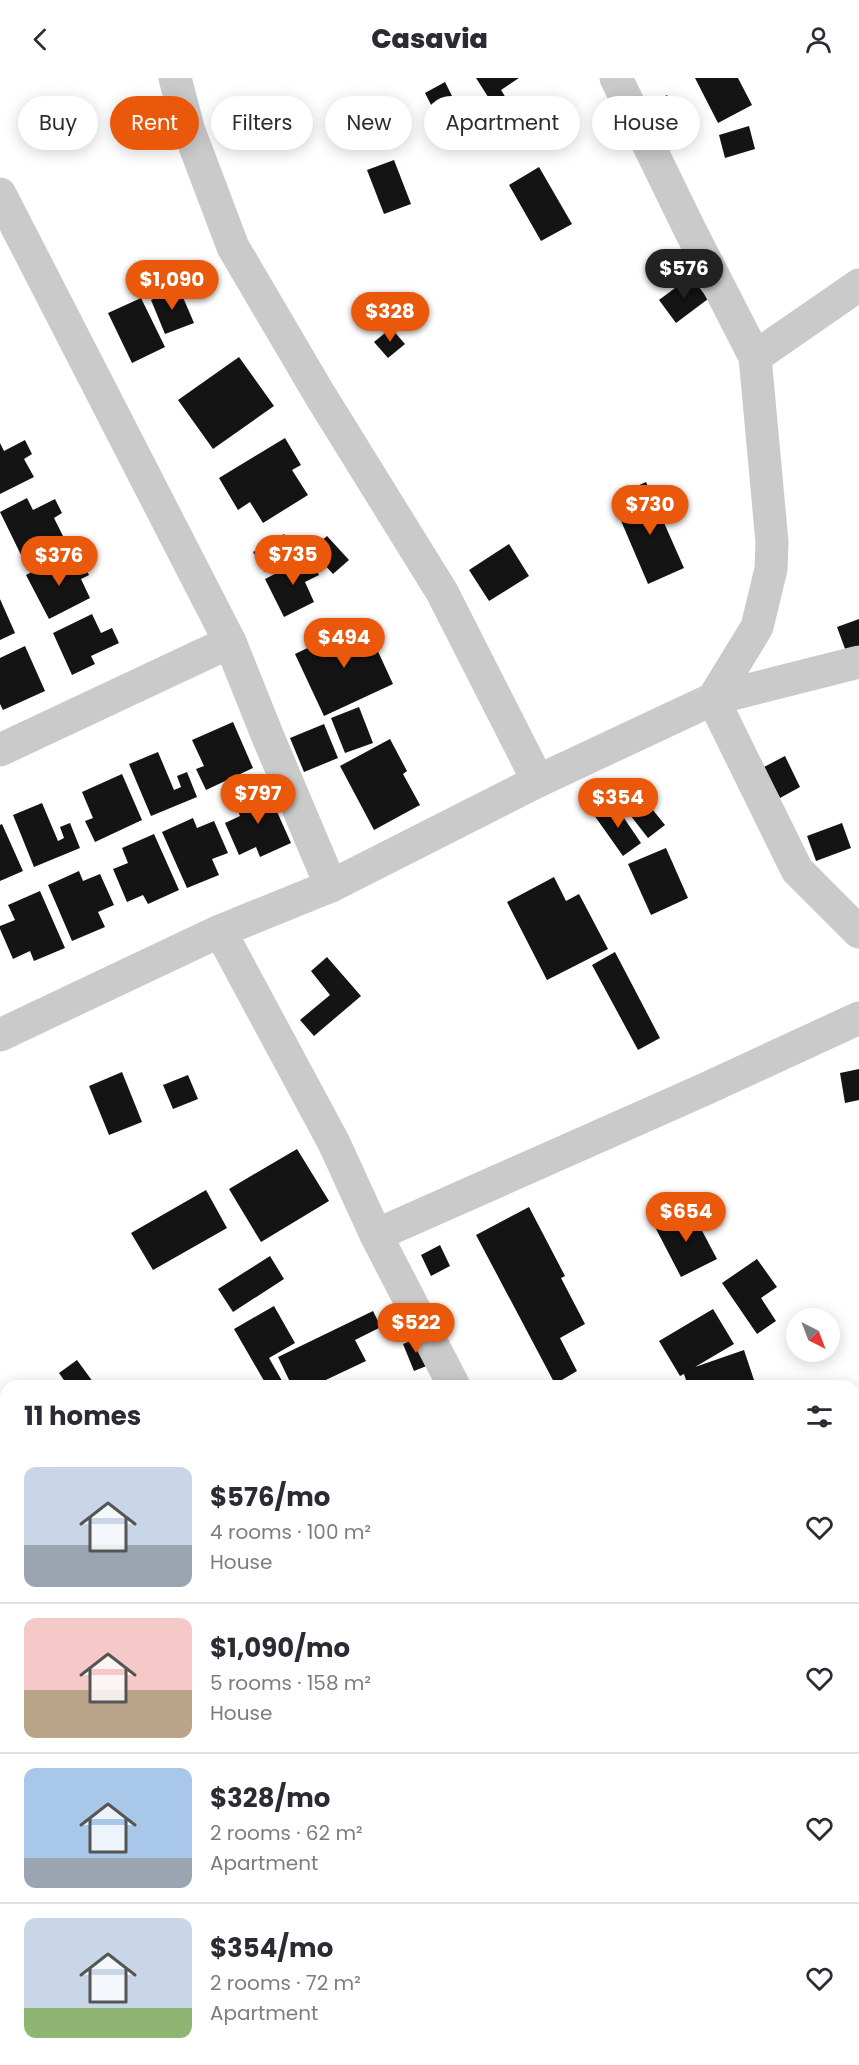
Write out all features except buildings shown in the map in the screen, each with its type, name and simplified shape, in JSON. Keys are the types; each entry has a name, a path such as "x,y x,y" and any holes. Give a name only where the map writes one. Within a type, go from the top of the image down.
{"street":[{"path":"175,78 188,128 233,247 320,395 442,592 538,781"},
{"path":"616,78 754,357 772,542 771,569 757,627 713,699"},
{"path":"0,194 230,642 331,886"},
{"path":"754,357 859,285"},
{"path":"0,750 230,642"},
{"path":"0,1035 220,931 331,886 538,781 713,699 859,662"},
{"path":"713,699 797,870 859,932"},
{"path":"220,931 334,1143 376,1235 451,1380"},
{"path":"376,1235 859,1018"}]}
